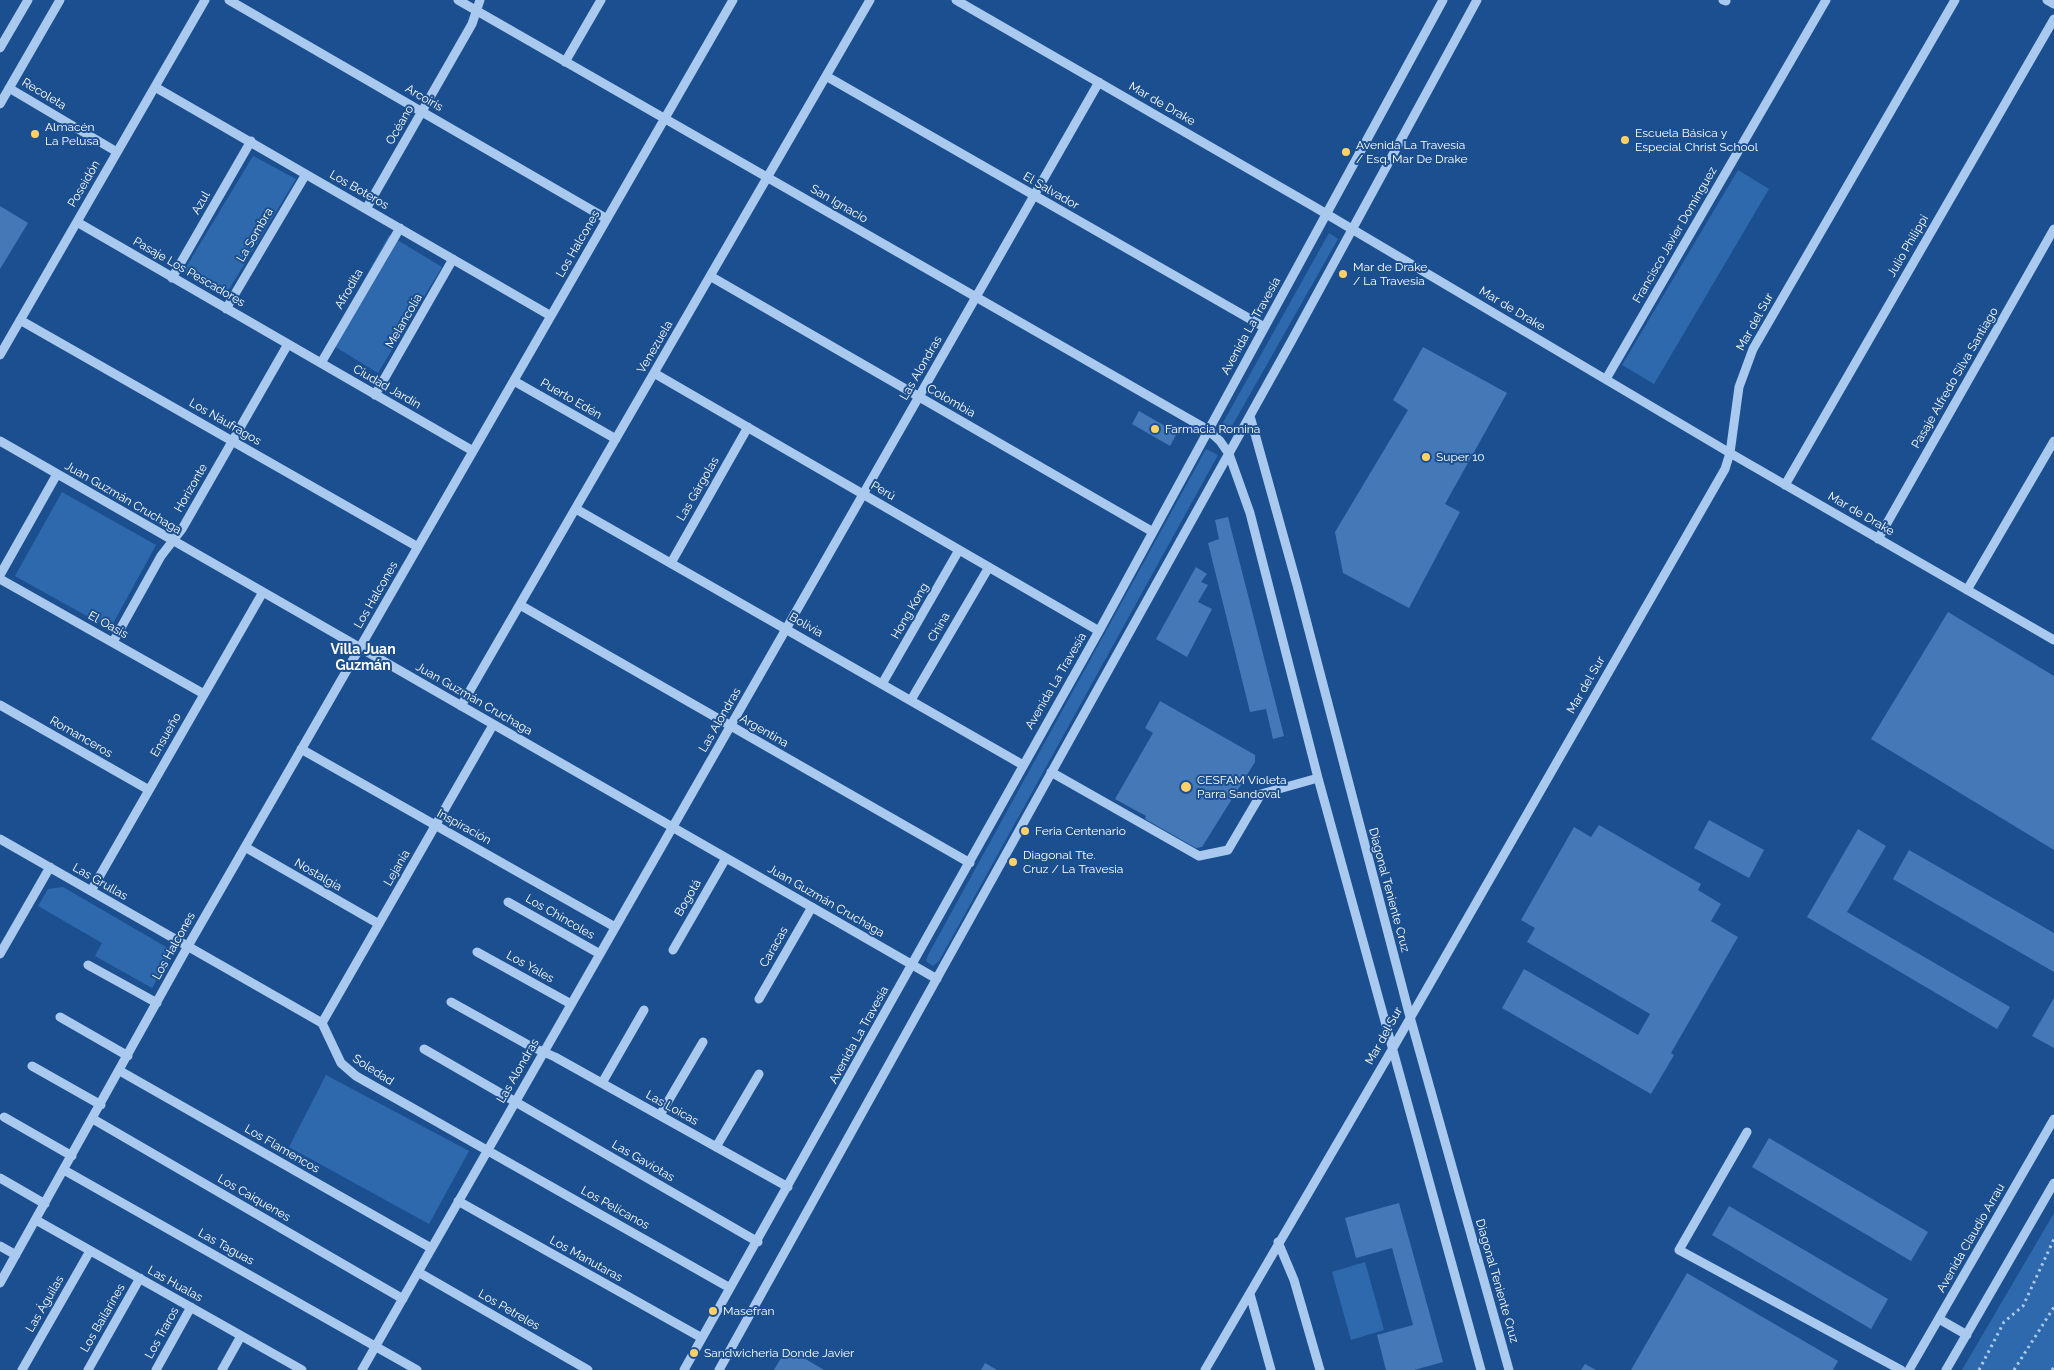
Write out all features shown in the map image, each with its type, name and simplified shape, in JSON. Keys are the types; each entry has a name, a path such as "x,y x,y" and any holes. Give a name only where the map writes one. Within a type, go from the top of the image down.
{"street":[{"path":"0,48 28,0"},
{"path":"0,104 60,0"},
{"name":"Poseidón","path":"0,355 205,0"},
{"name":"Arcoiris","path":"229,0 607,218"},
{"name":"San Ignacio","path":"458,0 1208,430"},
{"name":"Océano","path":"366,208 472,24 480,0"},
{"path":"565,62 601,0"},
{"name":"Los Halcones","path":"0,1283 93,1120 188,946 733,0"},
{"name":"Venezuela","path":"462,706 870,0"},
{"name":"Mar de Drake","path":"956,0 973,4 1099,82 1326,213 1730,453 2054,640"},
{"name":"Avenida La Travesía","path":"684,1370 758,1242 1099,631 1443,0"},
{"path":"719,1370 1250,416 1477,0"},
{"name":"Francisco Javier Domínguez","path":"1606,379 1826,0"},
{"name":"Mar del Sur","path":"1205,1370 1393,1048 1725,469 1730,453 1739,388 1753,350 1955,0"},
{"path":"2048,0 2054,4"},
{"name":"Julio Philippi","path":"1785,485 2054,19"},
{"name":"El Salvador","path":"826,76 1264,327"},
{"name":"Las Alondras","path":"362,1370 1099,82"},
{"name":"Los Boteros","path":"155,86 551,316"},
{"name":"Recoleta","path":"9,88 117,152"},
{"name":"Azul","path":"172,278 251,141"},
{"name":"La Sombra","path":"226,309 306,174"},
{"name":"Pasaje Los Pescadores","path":"76,222 288,344"},
{"name":"Afrodita","path":"321,363 400,228"},
{"name":"Pasaje Alfredo Silva Santiago","path":"1878,539 2054,229"},
{"name":"Melancolía","path":"375,395 453,259"},
{"name":"Colombia","path":"710,276 1153,532"},
{"name":"Los Náufragos","path":"20,320 418,547"},
{"name":"Ciudad Jardín","path":"288,344 473,451"},
{"name":"Horizonte","path":"112,642 161,556 173,541 288,344"},
{"name":"Perú","path":"654,373 1099,631"},
{"name":"Puerto Edén","path":"514,380 616,439"},
{"name":"Diagonal Teniente Cruz","path":"1250,416 1410,1017 1509,1370"},
{"name":"Las Gárgolas","path":"671,563 748,427"},
{"path":"1208,430 1220,441 1228,454 1250,513 1318,778 1393,1048 1478,1369"},
{"name":"Juan Guzmán Cruchaga","path":"0,441 936,979"},
{"path":"1968,590 2054,441"},
{"path":"0,574 57,474"},
{"name":"Bolivia","path":"576,509 1023,765"},
{"name":"Hong Kong","path":"882,684 960,550"},
{"name":"China","path":"911,700 989,567"},
{"name":"El Oasis","path":"0,579 204,694"},
{"name":"Ensueño","path":"91,891 263,592"},
{"name":"Argentina","path":"520,605 970,863"},
{"name":"Romanceros","path":"0,705 149,790"},
{"name":"Lejanía","path":"322,1023 494,725"},
{"name":"Inspiración","path":"301,749 615,927"},
{"path":"1051,772 1199,856 1228,850 1261,794 1318,778"},
{"name":"Las Grullas","path":"0,839 188,946"},
{"name":"Nostalgia","path":"245,847 379,924"},
{"name":"Bogotá","path":"673,950 726,858"},
{"path":"0,954 50,867"},
{"name":"Los Chincoles","path":"508,902 600,954"},
{"name":"Caracas","path":"759,999 812,907"},
{"path":"188,946 322,1023"},
{"name":"Los Yales","path":"477,952 571,1004"},
{"path":"88,965 157,1003"},
{"name":"Las Loicas","path":"451,1002 530,1046 544,1051 788,1187"},
{"path":"602,1083 644,1010"},
{"path":"60,1017 128,1056"},
{"name":"Soledad","path":"322,1023 341,1063 348,1070 488,1151"},
{"path":"660,1115 703,1042"},
{"name":"Las Gaviotas","path":"424,1050 516,1101 758,1242"},
{"path":"32,1066 101,1105"},
{"name":"Los Flamencos","path":"120,1070 431,1248"},
{"path":"716,1147 759,1074"},
{"path":"4,1117 72,1156"},
{"name":"Avenida Claudio Arrau","path":"1909,1370 2054,1119"},
{"name":"Los Caiquenes","path":"93,1120 403,1299"},
{"path":"1747,1132 1679,1250 1901,1370"},
{"name":"Los Pelícanos","path":"488,1151 730,1288"},
{"name":"Las Taguas","path":"64,1170 417,1370"},
{"path":"0,1178 45,1204"},
{"path":"1946,1370 2054,1183"},
{"name":"Los Manutaras","path":"458,1201 702,1338"},
{"name":"Las Hualas","path":"36,1220 241,1336 289,1367 302,1370"},
{"path":"1278,1242 1294,1280 1320,1370"},
{"path":"0,1246 16,1255"},
{"name":"Las Águilas","path":"22,1370 90,1251"},
{"name":"Los Petreles","path":"418,1272 588,1370"},
{"name":"Los Bailarines","path":"88,1370 140,1278"},
{"path":"1250,1294 1271,1370"},
{"name":"Los Traros","path":"156,1370 191,1307"},
{"path":"1939,1319 1967,1334"},
{"path":"222,1370 241,1336"}],"path":[{"path":"1979,1370 2004,1322 2023,1306 2054,1239"},
{"path":"2014,1370 2054,1307"}],"shaded area":[{"path":"253,156 296,179 225,296 183,272"},
{"path":"1738,170 1769,189 1654,384 1622,365"},
{"path":"1329,233 1338,239 1228,433 1220,428"},
{"path":"389,235 442,267 378,373 329,343"},
{"path":"1206,449 1218,455 939,961 933,966 926,961 928,955"},
{"path":"62,492 156,545 110,629 15,576"},
{"path":"63,887 173,951 152,988 95,956 102,943 38,906 48,889"},
{"path":"326,1075 469,1151 429,1224 289,1147"},
{"path":"2054,1213 2054,1370 1962,1370"},
{"path":"1365,1262 1384,1330 1351,1340 1332,1272"}],"building":[{"path":"0,206 28,223 0,269"},
{"name":"Super 10","path":"1423,347 1507,393 1445,504 1460,512 1409,608 1343,573 1335,532 1408,410 1393,400"},
{"name":"Farmacia Romina","path":"1139,411 1177,433 1170,446 1132,424"},
{"path":"1228,517 1284,736 1273,739 1266,709 1250,712 1208,543 1219,539 1215,520"},
{"path":"1196,567 1207,574 1201,582 1208,585 1198,602 1212,609 1187,657 1156,639"},
{"path":"1948,612 2054,676 2054,850 1871,739"},
{"path":"1160,701 1255,755 1255,762 1202,847 1196,848 1145,819 1146,816 1115,799 1153,733 1145,728"},
{"path":"1709,820 1764,850 1749,878 1694,848"},
{"path":"1599,825 1701,884 1698,890 1721,904 1711,921 1738,937 1671,1053 1674,1055 1651,1094 1502,1008 1524,969 1638,1035 1650,1014 1527,942 1535,928 1521,920 1574,827 1591,837"},
{"path":"1858,829 1886,846 1847,912 2010,1007 1997,1029 1807,917"},
{"path":"1909,850 2054,933 2054,972 1893,879"},
{"path":"2054,998 2054,1048 2032,1036"},
{"path":"1769,1138 1928,1232 1911,1261 1752,1167"},
{"path":"1399,1203 1443,1362 1414,1370 1386,1370 1377,1335 1413,1325 1392,1248 1356,1258 1345,1218"},
{"path":"1729,1206 1888,1299 1871,1329 1712,1235"},
{"path":"1687,1273 1838,1361 1833,1370 1631,1370"},
{"path":"787,1348 824,1370 774,1370"},
{"path":"985,1363 997,1370 981,1370"},
{"path":"1585,1364 1596,1370 1581,1370"}],"place":[{"name":"Almacén La Pelusa","path":"35,134"},
{"name":"Escuela Básica y Especial Christ School","path":"1625,140"},
{"name":"Avenida La Travesía / Esq. Mar De Drake","path":"1346,152"},
{"name":"Mar de Drake / La Travesia","path":"1343,274"},
{"name":"Farmacia Romina","path":"1155,429"},
{"name":"Super 10","path":"1426,457"},
{"name":"CESFAM Violeta Parra Sandoval","path":"1186,787"},
{"name":"Feria Centenario","path":"1025,831"},
{"name":"Diagonal Tte. Cruz / La Travesia","path":"1013,862"},
{"name":"Masefran","path":"713,1311"},
{"name":"Sandwicheria Donde Javier","path":"694,1353"}],"district":[{"name":"Villa Juan Guzmán","path":"363,658"}]}
